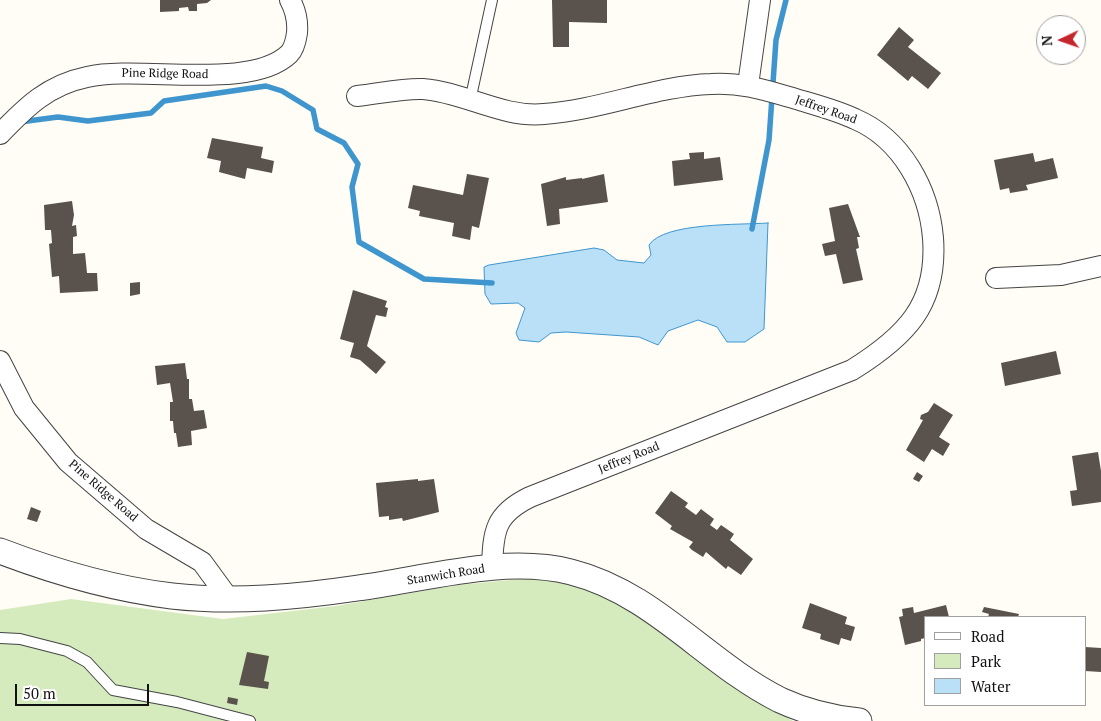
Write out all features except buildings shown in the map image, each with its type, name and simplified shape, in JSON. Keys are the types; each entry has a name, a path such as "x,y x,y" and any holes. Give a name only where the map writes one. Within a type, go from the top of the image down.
{"street":[{"name":"Pine Ridge Road","path":"0,134 40,95 85,77 125,72 228,75 259,68 279,60 290,53 296,41 298,25 295,9 290,0"},
{"path":"748,85 760,0"},
{"name":"Jeffrey Road","path":"357,96 423,89 521,115 544,114 680,86 712,84 748,85 858,120 880,135 894,149 912,170 921,187 931,223 933,272 927,296 902,333 882,352 852,370 530,497 510,507 493,536 492,568"},
{"path":"996,278 1061,275 1101,266"},
{"name":"Pine Ridge Road","path":"0,361 24,408 68,462 146,529 202,562 229,599"},
{"name":"Stanwich Road","path":"0,551 71,574 141,591 174,596 229,599 305,595 492,568 532,566 553,569 599,581 653,610 771,695 816,714 859,721"}],"lane":[{"path":"470,101 492,0"},
{"path":"0,638 20,639 67,651 87,662 103,682 113,690 177,702 250,721"}],"green space":[{"path":"542,577 595,588 642,615 728,679 793,721 0,721 0,610 71,599 223,619 336,606 458,585"}],"water":[{"path":"768,223 764,329 745,342 727,342 717,327 698,320 668,331 658,345 639,337 566,332 551,333 539,342 519,340 516,333 525,308 518,303 491,304 485,294 484,267 489,265 594,248 604,250 617,260 644,263 651,255 649,245 657,238 670,232 704,226"}],"waterway":[{"path":"752,229 769,140 776,40 786,0"},
{"path":"20,122 58,117 88,121 151,113 164,101 266,86 282,91 313,110 317,129 344,143 358,164 352,187 359,242 424,279 492,283"}]}
